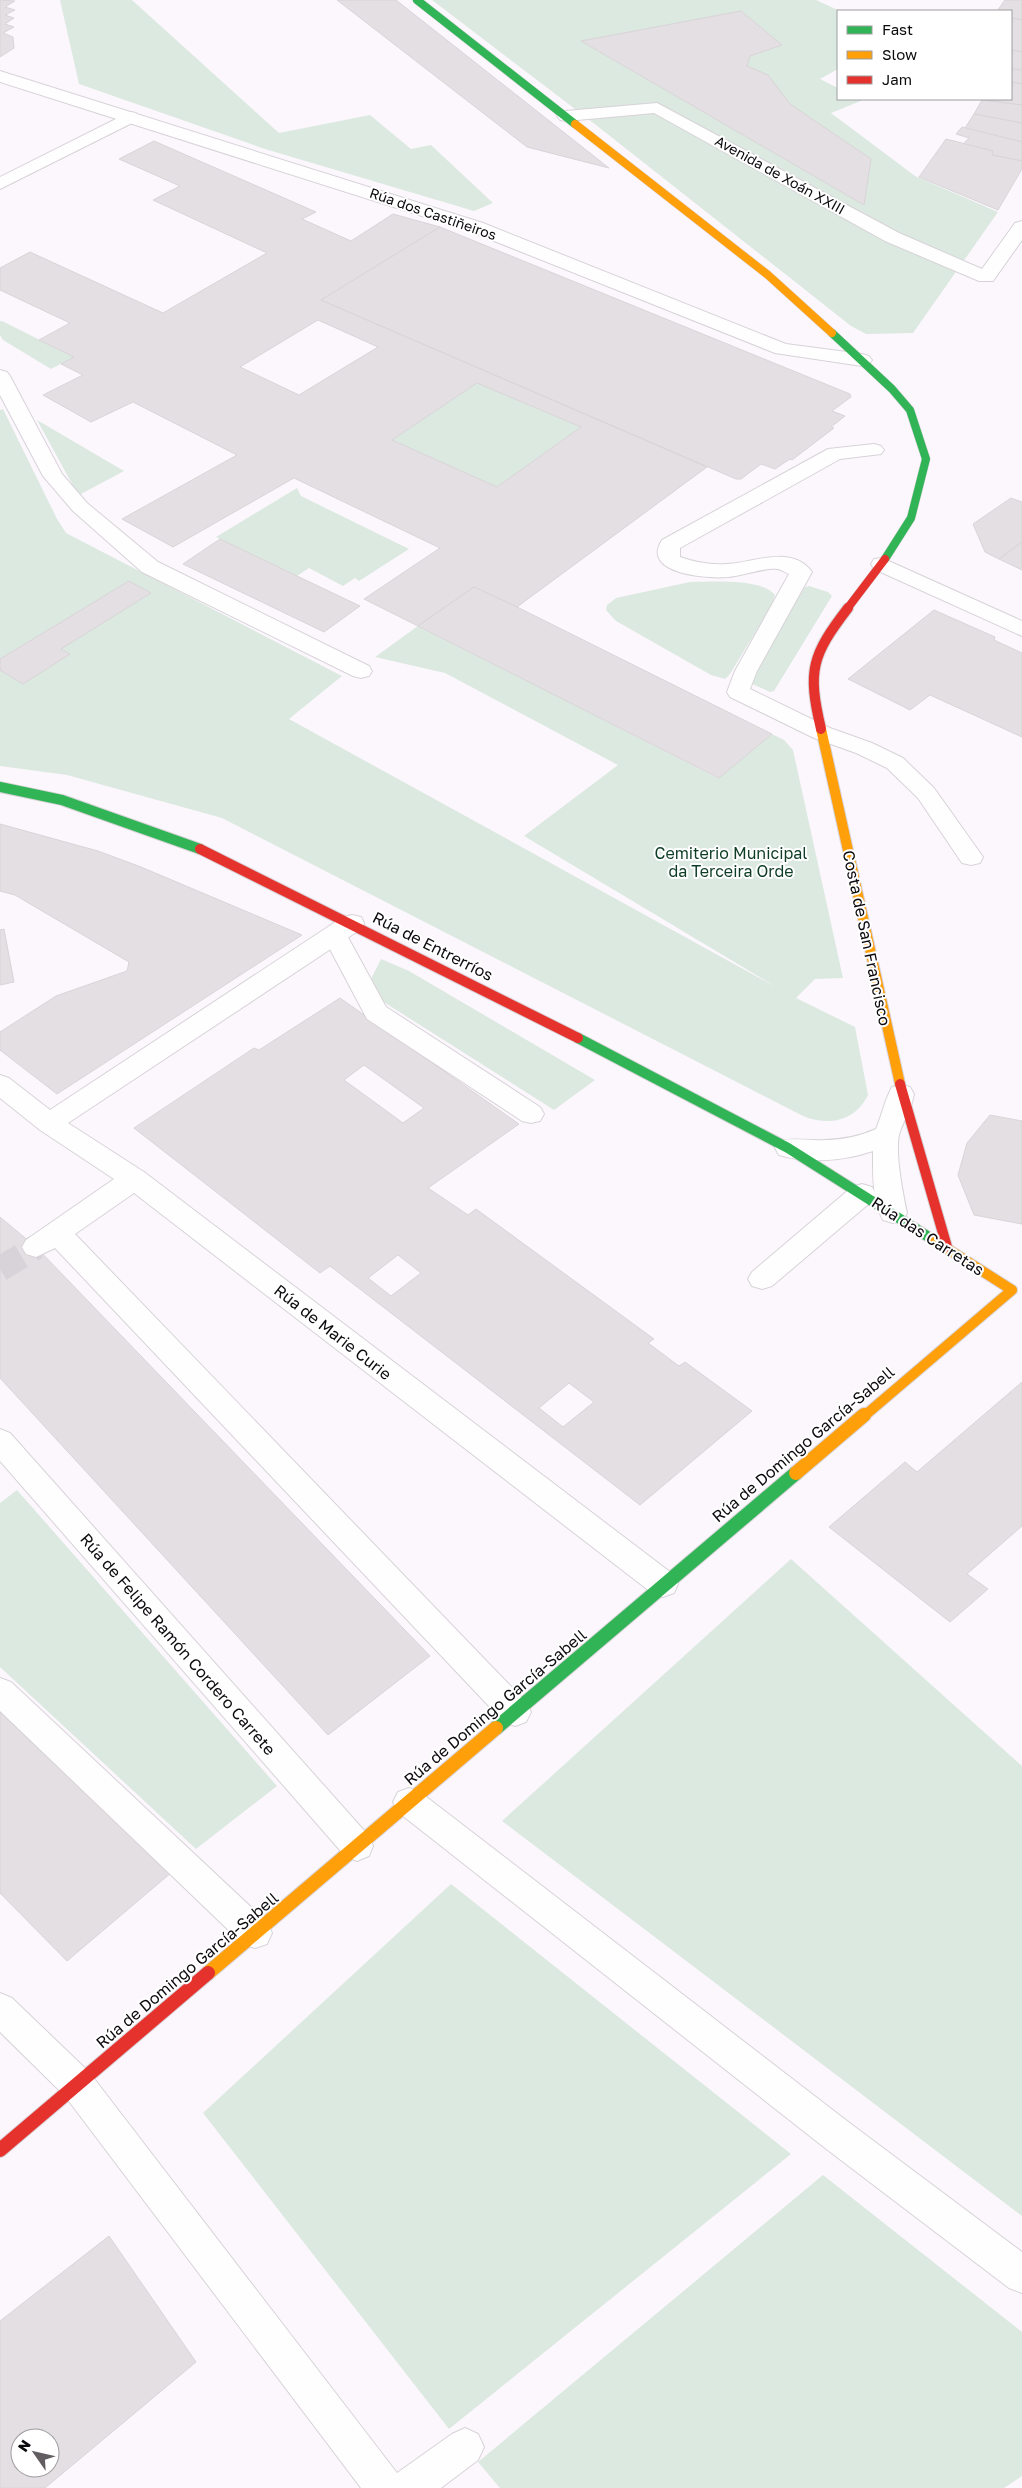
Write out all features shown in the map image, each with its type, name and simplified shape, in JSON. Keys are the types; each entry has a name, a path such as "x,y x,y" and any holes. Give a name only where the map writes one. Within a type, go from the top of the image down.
{"street":[{"path":"418,0 768,275 862,360"},
{"name":"Rúa dos Castiñeiros","path":"0,76 476,227 782,348 862,360"},
{"name":"Avenida de Xoán XXIII","path":"566,116 657,108 892,236 986,277 1022,227"},
{"path":"0,184 130,117"},
{"name":"Costa de San Francisco","path":"862,360 892,389 910,410 926,459 911,518 882,564 830,634 814,662 812,689 902,1094 947,1247"},
{"path":"0,376 53,476 80,507 150,567 360,671"},
{"path":"874,450 836,454 670,545 669,560 689,568 726,571 781,562 801,572 746,671 738,692 822,733 864,748 895,763 926,794 972,857"},
{"path":"882,564 1022,629"},
{"name":"Rúa de Entrerríos","path":"0,787 62,800 212,852 343,929 638,1069 788,1148 834,1176"},
{"path":"49,1123 343,929 376,1013 531,1114"},
{"name":"Rúa de Marie Curie","path":"0,1084 49,1123 134,1179 663,1584"},
{"path":"893,1213 887,1182 886,1135 898,1110 902,1094"},
{"path":"788,1148 817,1151 850,1149 866,1145 886,1135"},
{"name":"Rúa das Carretas","path":"834,1176 947,1247 1017,1294"},
{"path":"134,1179 46,1240 515,1712"},
{"path":"762,1279 862,1194"},
{"name":"Rúa de Domingo García-Sabell","path":"0,2150 663,1584 1017,1294"},
{"name":"Rúa de Felipe Ramón Cordero Carrete","path":"0,1441 357,1846"},
{"path":"0,1691 255,1933"},
{"path":"409,1802 838,2136 1022,2275"},
{"path":"0,2009 77,2084 385,2488"},
{"path":"409,2488 465,2447"}],"green space":[{"path":"60,0 132,0 279,133 370,115 411,149 431,145 493,203 474,211 265,149 79,84"},
{"path":"432,0 816,0 838,10 837,70 820,79 837,88 837,100 863,100 831,113 915,176 998,212 913,333 866,334 851,326 596,125"},
{"path":"0,321 74,357 51,369 3,340 0,335"},
{"path":"477,383 581,427 497,487 392,440"},
{"name":"Cemiterio Municipal da Terceira Orde","path":"3,409 57,519 66,533 342,676 289,719 776,987 524,836 618,765 445,673 375,657 418,626 718,778 772,734 784,740 793,750 843,978 815,979 796,998 855,1027 868,1095 862,1104 848,1116 831,1121 822,1121 803,1116 222,818 67,775 0,766 0,410"},
{"path":"37,420 124,471 81,494 77,493"},
{"path":"297,488 301,496 409,549 359,581 355,578 343,586 309,568 297,576 216,537"},
{"path":"690,582 748,583 768,590 775,595 773,603 730,674 725,679 711,675 616,621 606,610 607,605 616,598"},
{"path":"809,586 828,592 832,596 774,691 770,692 748,682 747,679 805,587"},
{"path":"381,959 409,971 595,1080 554,1110 379,999 370,981"},
{"path":"17,1490 277,1786 196,1849 0,1667 0,1503"},
{"path":"791,1559 1022,1766 1022,2216 502,1821"},
{"path":"451,1884 791,2154 449,2429 203,2113"},
{"path":"823,2175 1022,2332 1022,2476 1004,2488 500,2488 478,2462"}],"building":[{"path":"0,0 15,1 5,7 15,10 5,15 14,18 5,24 14,27 3,33 13,37 14,48 0,57"},
{"path":"337,0 396,0 609,168 527,147"},
{"path":"1005,0 1022,0 1022,20 1012,18 1012,10 998,10"},
{"path":"741,11 782,45 750,56 747,66 768,75 790,104 871,159 864,205 581,41"},
{"path":"1012,18 1022,20 1022,52 1012,50"},
{"path":"1012,50 1022,52 1022,70 1012,69"},
{"path":"1012,69 1022,70 1022,84 1012,82"},
{"path":"1012,82 1022,84 1022,105 982,100 1012,100"},
{"path":"982,100 1022,105 1022,123 974,114"},
{"path":"974,114 1022,123 1022,142 965,128"},
{"path":"962,127 1022,142 1022,161 992,155 993,151 963,144 969,138 956,134"},
{"path":"946,139 993,151 992,155 1022,161 1022,169 998,210 919,177"},
{"path":"154,141 316,212 302,219 351,241 393,214 440,227 321,300 707,467 517,607 474,587 418,626 364,599 440,548 294,478 173,547 122,519 237,455 133,402 91,422 43,395 83,375 61,364 74,357 39,340 70,323 0,290 0,268 30,252 163,313 267,253 153,200 180,186 119,159","holes":["318,320 378,347 299,395 240,367","477,383 581,427 497,487 392,440"]},
{"path":"440,227 850,394 851,397 832,411 845,416 831,427 834,428 792,460 790,459 775,469 761,464 741,479 736,479 321,300"},
{"path":"1011,498 1022,502 1022,542 999,559 985,552 973,524"},
{"path":"220,539 360,606 324,632 183,564"},
{"path":"1022,542 1022,570 999,559 1006,554"},
{"path":"129,581 151,593 61,649 70,654 23,684 0,670 0,659"},
{"path":"474,587 772,734 719,778 418,626"},
{"path":"934,610 995,637 994,640 1022,653 1022,737 930,695 910,710 848,679"},
{"path":"0,824 98,851 141,867 302,935 57,1094 0,1050 0,1032 56,996 127,971 129,962 15,895 0,891"},
{"path":"4,929 14,982 0,985 0,930"},
{"path":"340,998 519,1124 428,1188 468,1215 476,1209 654,1339 648,1343 679,1366 685,1362 752,1411 640,1505 330,1266 320,1273 134,1128 254,1048 259,1050","holes":["364,1065 424,1108 403,1123 344,1080","398,1255 421,1273 391,1296 368,1278","569,1383 594,1402 563,1427 539,1408"]},
{"path":"990,1115 1022,1121 1022,1224 974,1215 958,1175 967,1143"},
{"path":"0,1217 36,1247 430,1656 328,1735 0,1378"},
{"path":"1022,1382 1022,1526 967,1574 988,1589 950,1622 829,1527 905,1462 917,1472"},
{"path":"0,1709 172,1872 67,1961 0,1893"},
{"path":"109,2236 196,2362 60,2475 60,2428 10,2428 10,2478 57,2478 45,2488 0,2488 0,2321"}],"tunnel":[{"path":"0,1269 36,1247"}],"traffic: fast":[{"path":"417,0 575,124"},
{"path":"832,333 892,389 910,410 926,459 911,518 885,559"},
{"path":"0,787 62,800 200,849"},
{"path":"578,1038 788,1148 935,1241"},
{"path":"496,1728 796,1473"}],"traffic: slow":[{"path":"575,124 768,275 832,333"},
{"path":"821,729 900,1084"},
{"path":"796,1473 1012,1290 935,1241"},
{"path":"208,1973 496,1728"}],"traffic: jam":[{"path":"821,729 814,697 813,681 817,655 834,627 885,559"},
{"path":"200,849 578,1038"},
{"path":"900,1084 947,1247"},
{"path":"0,2150 208,1973"}]}
